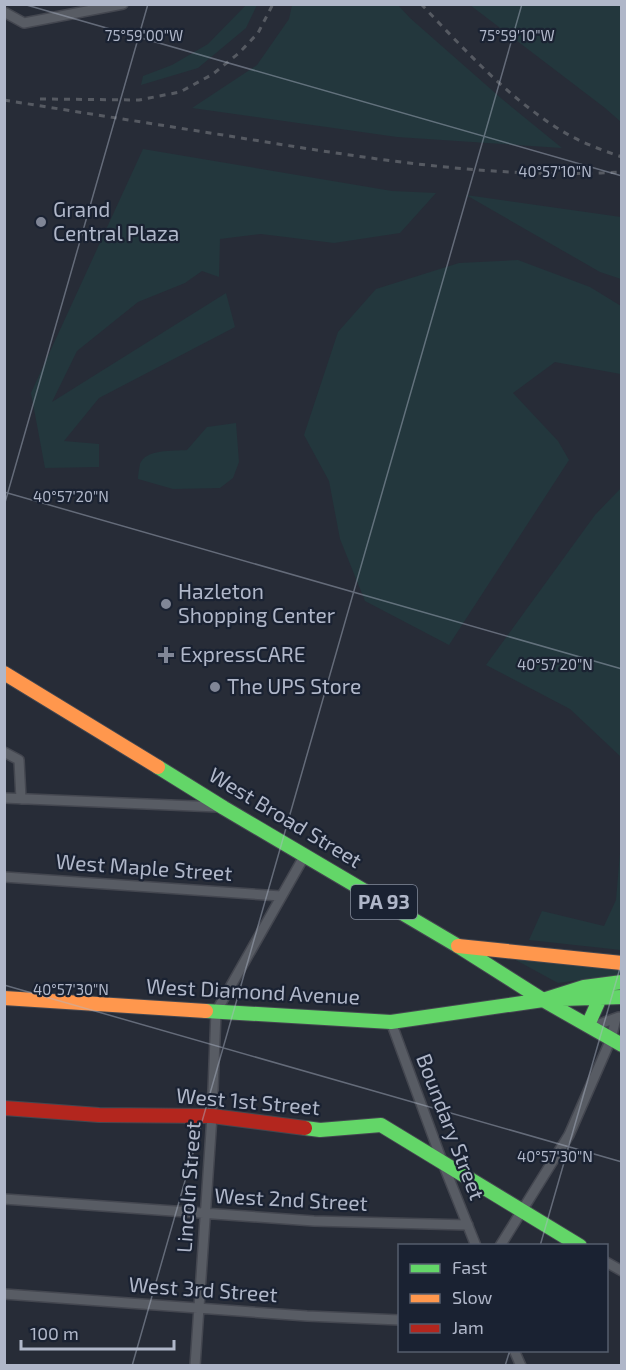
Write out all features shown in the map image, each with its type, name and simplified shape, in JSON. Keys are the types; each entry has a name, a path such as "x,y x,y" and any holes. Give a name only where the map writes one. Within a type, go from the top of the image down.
{"main road":[{"name":"West Broad Street","path":"4,673 225,808 458,946 543,1000"},
{"path":"458,946 621,963"},
{"path":"543,1000 584,987 621,982"},
{"path":"543,1000 621,997"},
{"name":"West Diamond Avenue","path":"4,998 391,1022 543,1000"},
{"path":"589,1026 600,998"},
{"name":"PA 93","path":"543,1000 616,1042"},
{"name":"West 1st Street","path":"4,1108 99,1115 212,1116 320,1130 381,1125 578,1244"}],"street":[{"path":"4,12 24,24 123,4"},
{"path":"4,752 19,760 21,799"},
{"path":"4,798 225,808"},
{"name":"Lincoln Street","path":"195,1365 212,1116 216,1012 305,855"},
{"name":"West Maple Street","path":"4,877 281,896"},
{"path":"501,1244 569,1135 616,1042 619,1018 589,1026"},
{"name":"Boundary Street","path":"391,1022 442,1161 476,1244"},
{"name":"West 2nd Street","path":"4,1199 314,1221 468,1225"},
{"path":"608,1263 621,1271"},
{"name":"West 3rd Street","path":"4,1294 307,1316 398,1320"}],"shaded area":[{"path":"246,5 257,5 246,28 198,68 141,85 143,76 172,65 208,44"},
{"path":"292,5 398,5 502,99 562,148 397,137 192,108 257,65 289,19"},
{"path":"470,5 621,5 621,122 605,108"},
{"path":"143,149 392,191 436,193 400,233 334,243 261,234 220,239 219,277 202,271 185,283 138,302 77,351 52,402 226,293 235,327 99,398 64,441 99,444 99,467 45,468 31,393"},
{"path":"466,195 621,217 621,279 600,272"},
{"path":"518,260 590,287 621,306 621,374 555,362 513,393 558,441 569,460 449,645 365,601 340,539 329,481 304,435 338,332 376,289 459,263"},
{"path":"236,423 239,462 233,478 220,488 173,489 138,479 140,464 147,456 153,453 187,450 207,427"},
{"path":"621,488 621,757 570,709 486,665 595,515"},
{"path":"621,841 621,950 529,940 542,911 604,926 616,900"},
{"path":"514,959 621,967 621,974 558,983"}],"railway":[{"path":"40,99 139,100 180,92 213,74 239,53 258,33 273,4"},
{"path":"421,4 454,39 523,104 569,135 622,157"},
{"path":"4,100 406,163 536,173 622,172"}],"traffic: fast":[{"path":"158,767 458,946 543,1000 622,1045"},
{"path":"543,1000 584,987 622,982"},
{"path":"562,999 622,997"},
{"path":"588,1025 600,998"},
{"path":"206,1011 391,1022 543,1000"},
{"path":"305,1128 320,1130 381,1125 577,1244"}],"traffic: slow":[{"path":"4,673 158,767"},
{"path":"458,946 622,963"},
{"path":"4,998 206,1011"}],"traffic: jam":[{"path":"4,1108 99,1115 212,1116 305,1128"}],"place":[{"name":"Grand Central Plaza","path":"41,222"},
{"name":"Hazleton Shopping Center","path":"166,604"},
{"name":"ExpressCARE","path":"166,655"},
{"name":"The UPS Store","path":"215,687"}]}
